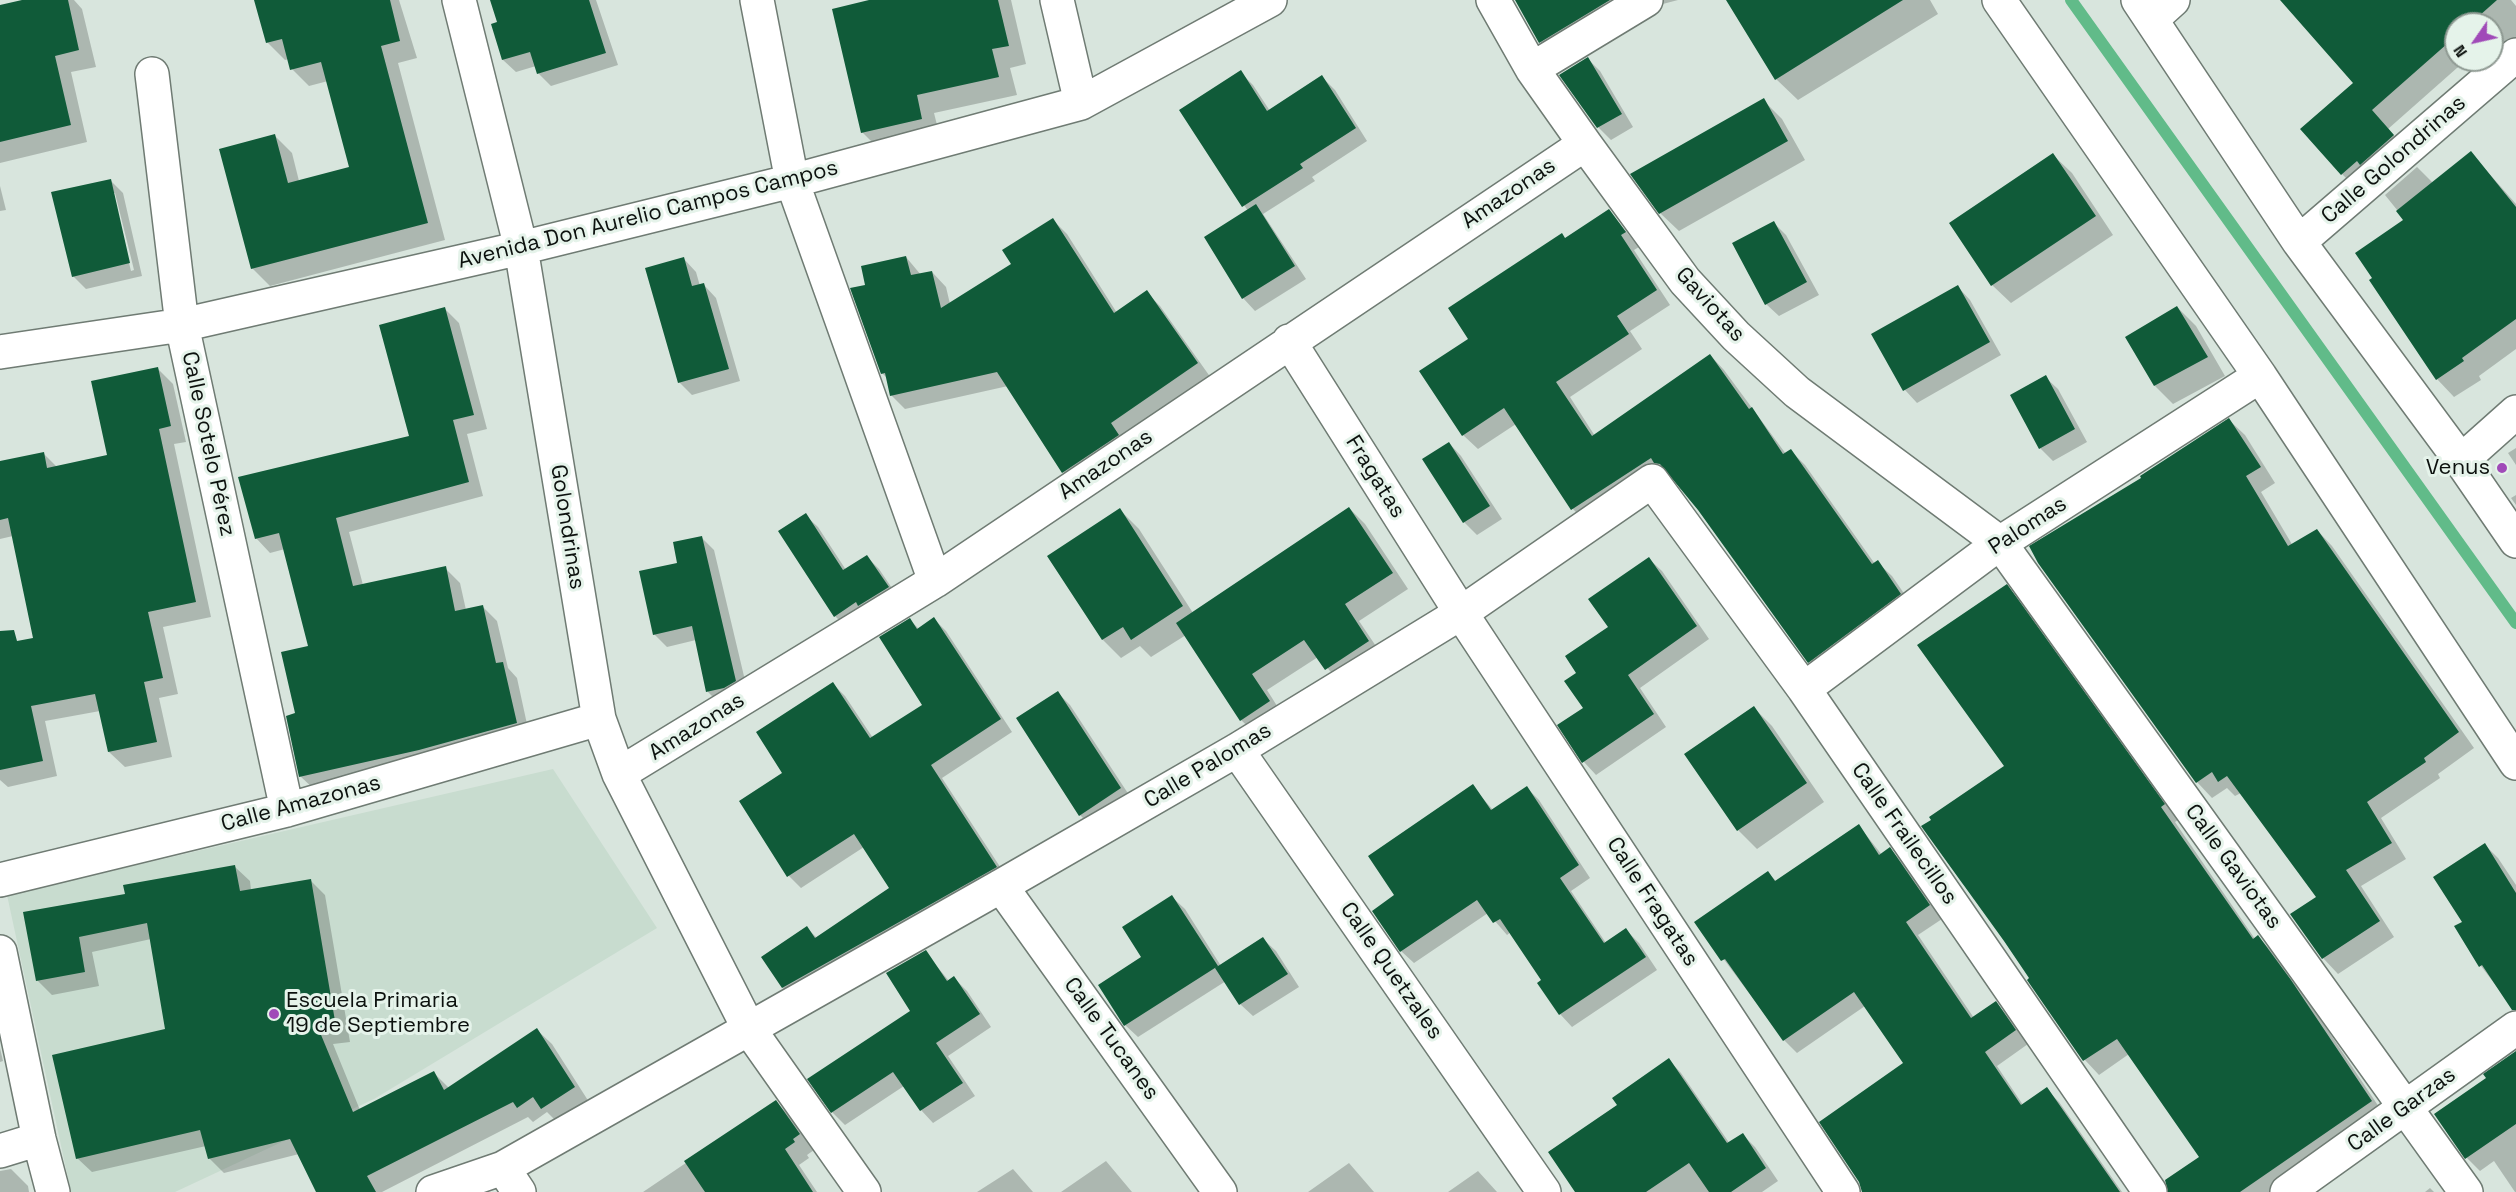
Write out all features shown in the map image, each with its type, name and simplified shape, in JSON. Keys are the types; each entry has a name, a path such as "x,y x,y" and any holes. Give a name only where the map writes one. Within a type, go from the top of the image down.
{"street":[{"name":"Golondrinas","path":"459,0 521,249 599,719 619,774 749,1029"},
{"path":"757,0 792,181 935,581"},
{"path":"1057,0 1081,103"},
{"name":"Avenida Don Aurelio Campos Campos","path":"0,352 182,325 521,249 792,181 1081,103 1270,0"},
{"name":"Gaviotas","path":"1493,0 1533,69 1585,144 1685,281 1736,336 1797,392 2000,543"},
{"path":"1533,69 1646,0"},
{"path":"1999,0 2260,376 2516,763"},
{"path":"2155,6 2300,242 2461,461 2516,541"},
{"name":"Calle Golondrinas","path":"2300,242 2516,55"},
{"name":"Calle Sotelo Pérez","path":"152,74 182,325 286,810"},
{"name":"Amazonas","path":"619,774 935,581 1585,144"},
{"name":"Fragatas","path":"1289,341 1461,613"},
{"name":"Palomas","path":"1804,689 2000,543 2260,376"},
{"path":"2461,461 2516,412"},
{"name":"Calle Palomas","path":"433,1192 511,1180 749,1029 1237,750 1461,613 1652,481"},
{"name":"Calle Frailecillos","path":"1652,481 1804,689 2150,1192"},
{"name":"Calle Gaviotas","path":"2000,543 2466,1192"},
{"name":"Calle Fragatas","path":"1461,613 1843,1192"},
{"name":"Calle Amazonas","path":"0,880 286,810 599,719"},
{"name":"Calle Quetzales","path":"1237,750 1544,1192"},
{"name":"Calle Tucanes","path":"1001,886 1220,1192"},
{"path":"0,952 39,1139 53,1192"},
{"name":"Calle Garzas","path":"2287,1192 2516,1028"},
{"path":"749,1029 864,1192"},
{"path":"0,1151 39,1139"}],"shaded area":[{"name":"Escuela Primaria 19 de Septiembre","path":"553,769 657,928 374,1099 175,1192 71,1192 7,895"}],"building":[{"path":"22,0 68,0 79,50 55,56 71,125 0,142 0,5"},
{"path":"254,0 390,0 400,41 381,46 428,223 251,269 219,149 275,134 288,183 349,167 321,62 290,70 282,39 266,43"},
{"path":"490,0 589,0 606,53 537,74 530,52 502,60 491,24 497,22"},
{"path":"869,0 998,0 1009,46 992,49 999,77 917,95 922,119 861,133 832,9"},
{"path":"1515,0 1610,0 1539,43"},
{"path":"1726,0 1903,0 1775,80"},
{"path":"2280,0 2497,0 2484,12 2444,12 2444,47 2372,110 2394,135 2360,165 2357,161 2341,175 2300,129 2353,83"},
{"path":"1588,57 1622,114 1597,128 1559,75"},
{"path":"1241,70 1267,111 1322,75 1356,128 1300,164 1303,168 1242,207 1179,110"},
{"path":"1764,98 1788,141 1659,214 1630,174"},
{"path":"2471,151 2516,207 2516,319 2462,358 2464,361 2436,380 2369,280 2372,278 2355,253 2403,220 2396,211"},
{"path":"2053,153 2096,216 1991,286 1949,223"},
{"path":"111,179 130,263 72,277 51,192"},
{"path":"1256,204 1295,266 1242,299 1204,237"},
{"path":"1609,209 1626,232 1621,235 1657,290 1617,316 1629,334 1556,382 1592,436 1710,354 1749,409 1752,407 1783,454 1791,449 1872,564 1878,560 1901,594 1808,663 1698,510 1660,464 1654,463 1651,458 1571,510 1504,408 1462,436 1419,371 1468,339 1448,308 1562,233 1565,238"},
{"path":"1053,218 1114,313 1147,290 1198,363 1111,423 1119,435 1062,473 997,372 890,396 885,373 881,374 850,288 865,285 861,266 906,256 911,275 932,271 941,308 1011,264 1002,250"},
{"path":"1774,221 1807,282 1765,305 1732,243"},
{"path":"684,257 692,286 704,283 729,369 678,383 645,268"},
{"path":"1958,285 1990,342 1903,391 1871,334"},
{"path":"2177,306 2208,357 2154,386 2125,337"},
{"path":"445,307 474,415 453,420 469,482 336,518 353,586 446,566 455,611 483,605 496,663 503,662 517,723 419,750 299,777 286,716 295,713 281,652 308,646 279,533 255,539 238,477 409,436 379,325"},
{"path":"158,367 171,426 159,429 196,602 148,612 163,678 144,682 157,742 108,752 95,694 31,706 43,761 0,770 0,631 14,630 17,641 33,638 8,518 0,520 0,461 44,452 47,468 107,455 91,381"},
{"path":"2046,375 2075,429 2039,449 2010,395"},
{"path":"2229,418 2261,467 2246,476 2288,546 2317,529 2459,732 2424,758 2426,762 2367,802 2392,843 2346,870 2380,921 2322,959 2290,914 2316,897 2227,776 2218,782 2212,772 2196,783 2038,563 2029,546 2141,478 2140,476"},
{"path":"1449,442 1490,506 1463,523 1422,459"},
{"path":"1349,507 1393,573 1345,604 1369,641 1325,670 1304,640 1252,674 1270,701 1240,721 1176,623"},
{"path":"1120,508 1183,606 1131,640 1123,627 1102,640 1047,556"},
{"path":"806,513 843,570 867,555 889,587 858,606 856,602 834,617 778,531"},
{"path":"702,536 736,681 724,688 706,692 692,626 653,635 639,571 677,563 673,542"},
{"path":"1649,557 1697,626 1628,675 1654,714 1582,763 1557,725 1583,708 1564,681 1576,673 1565,656 1608,627 1588,599"},
{"path":"2007,584 2165,804 2161,807 2253,939 2258,935 2372,1101 2240,1192 2168,1192 2165,1180 2199,1157 2117,1039 2083,1061 2027,980 2029,978 2004,941 1921,826 1931,820 1929,817 2004,766 1917,645"},
{"path":"934,617 1001,719 931,765 997,867 782,988 761,957 807,926 815,938 889,888 854,834 787,877 739,801 782,773 756,732 833,682 870,738 922,705 879,637 910,618 917,629"},
{"path":"1058,691 1121,788 1079,816 1016,718"},
{"path":"1754,706 1807,783 1737,831 1684,754"},
{"path":"1473,784 1491,810 1527,786 1579,865 1560,878 1604,943 1626,928 1646,957 1559,1015 1537,983 1541,980 1500,919 1493,923 1477,900 1400,952 1372,911 1394,895 1368,856"},
{"path":"1859,824 1879,855 1890,847 1930,905 1906,922 1971,1018 1996,1001 2016,1030 1985,1052 2021,1105 2047,1087 2120,1192 1862,1192 1859,1182 1819,1122 1903,1063 1854,992 1783,1041 1725,959 1721,961 1694,922 1768,871 1775,881"},
{"path":"2485,843 2516,893 2516,1010 2512,1010 2482,965 2479,967 2454,926 2462,922 2433,877"},
{"path":"235,865 240,891 311,879 336,1027 319,1030 353,1112 434,1071 444,1090 537,1028 575,1087 541,1109 533,1097 517,1108 513,1102 367,1176 376,1192 316,1192 290,1139 208,1159 200,1130 76,1159 52,1055 165,1029 147,923 79,937 85,972 36,981 23,912 125,894 123,885"},
{"path":"1172,895 1218,966 1124,1026 1098,985 1141,957 1122,927"},
{"path":"1263,937 1288,974 1239,1005 1215,968"},
{"path":"926,950 947,981 954,976 980,1014 936,1043 963,1083 920,1111 893,1072 831,1113 807,1079 910,1011 886,973"},
{"path":"2516,1051 2516,1124 2465,1159 2434,1114 2486,1078 2483,1074"},
{"path":"1669,1058 1727,1143 1743,1133 1766,1168 1731,1192 1709,1192 1689,1163 1646,1192 1575,1192 1548,1152 1617,1105 1612,1098"},
{"path":"776,1100 800,1134 793,1139 795,1142 785,1149 813,1192 705,1192 684,1161"}],"waterway":[{"path":"2071,0 2516,623"}],"place":[{"name":"Venus","path":"2502,468"},
{"name":"Escuela Primaria 19 de Septiembre","path":"274,1014"}]}
